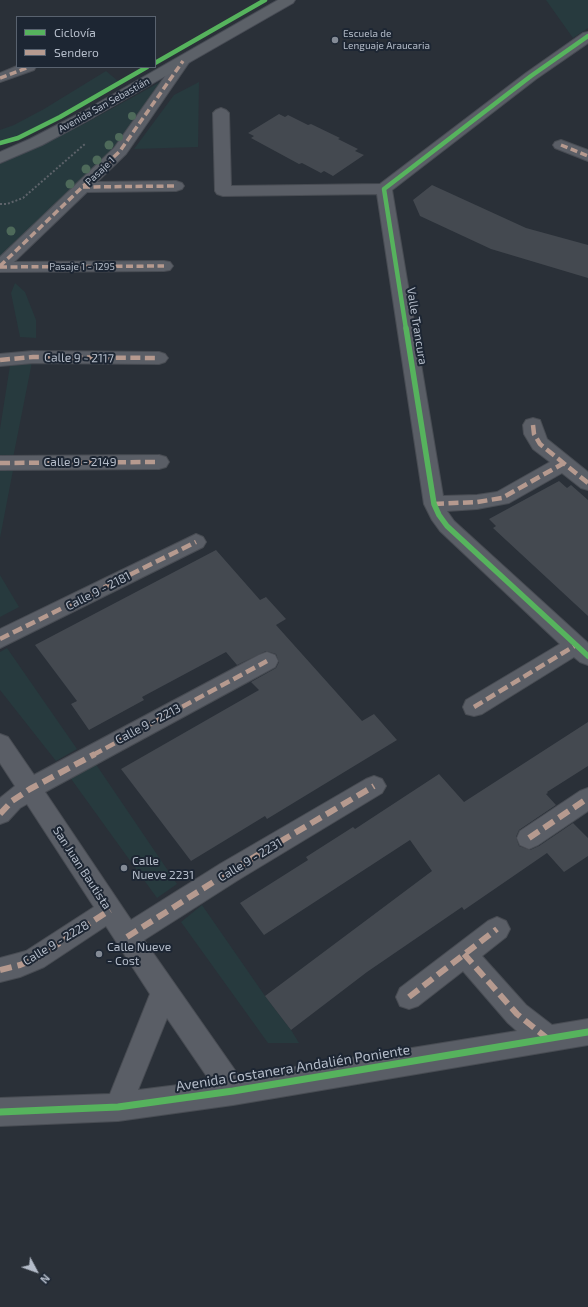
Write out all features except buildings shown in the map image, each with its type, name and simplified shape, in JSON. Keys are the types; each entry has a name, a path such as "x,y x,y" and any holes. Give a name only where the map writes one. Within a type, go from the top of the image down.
{"main road":[{"name":"Avenida San Sebastián","path":"0,158 36,142 288,0"}],"street":[{"path":"221,113 222,191 384,189 531,76 588,36"},
{"name":"Pasaje 1","path":"0,266 120,151 182,61"},
{"path":"0,78 26,68"},
{"path":"561,145 588,156"},
{"path":"83,187 176,186"},
{"name":"Valle Trancura","path":"384,189 434,504 439,515 447,526 582,650"},
{"name":"Pasaje 1 - 1295","path":"0,266 164,266"},
{"name":"Calle 9 - 2117","path":"0,360 33,357 159,358"},
{"path":"533,425 536,439 588,483"},
{"name":"Calle 9 - 2149","path":"0,463 159,462"},
{"path":"434,504 477,502 498,499 564,463"},
{"name":"Calle 9 - 2181","path":"0,639 196,542"},
{"path":"474,707 582,650"},
{"name":"Calle 9 - 2213","path":"0,814 12,801 30,789 267,661"},
{"name":"San Juan Bautista","path":"0,744 164,992 233,1091"},
{"name":"Calle 9 - 2231","path":"128,937 236,868 374,786"},
{"path":"529,838 588,798"},
{"name":"Calle 9 - 2228","path":"0,970 20,965 35,959 110,910"},
{"path":"409,996 497,929"},
{"path":"464,954 517,1014 548,1039"},
{"path":"118,1107 164,992"},
{"name":"Avenida Costanera Andalién Poniente","path":"0,1112 118,1107 233,1091 588,1032"}],"green space":[{"path":"546,0 588,0 588,28 573,38"},
{"path":"106,71 118,81 27,134 0,145 0,130 14,125 44,109"},
{"path":"164,80 132,126 93,170 0,257 0,164 84,124"},
{"path":"199,82 198,147 134,149 174,95"},
{"path":"15,283 25,292 36,320 36,338 20,337 11,293"},
{"path":"33,357 13,458 0,459 0,429 11,359"},
{"path":"0,465 14,465 0,538"},
{"path":"0,575 19,607 0,617"},
{"path":"7,648 77,749 56,761 0,690 0,652"},
{"path":"93,760 177,884 157,898 69,776"},
{"path":"202,905 299,1043 268,1043 181,922"}],"marked path":[{"path":"0,266 120,151 183,61"},
{"path":"0,78 26,68"},
{"path":"561,145 588,156"},
{"path":"83,187 176,186"},
{"path":"0,267 164,266"},
{"path":"0,360 33,357 159,358"},
{"path":"533,425 534,434 540,444 588,483"},
{"path":"0,463 159,462"},
{"path":"434,504 477,502 502,498 564,463"},
{"path":"0,639 196,542"},
{"path":"474,707 576,645"},
{"path":"0,814 12,801 30,789 267,661"},
{"path":"127,937 229,872 374,786"},
{"path":"529,838 588,798"},
{"path":"0,970 20,965 35,959 110,910"},
{"path":"409,997 497,929"},
{"path":"464,954 517,1014 548,1039"}],"cycle path":[{"path":"156,62 265,0"},
{"path":"588,36 531,76 384,189 434,504 439,515 447,526 588,656"},
{"path":"0,143 18,138 60,117 145,68"},
{"path":"0,1112 118,1107 233,1091 588,1032"}],"place":[{"name":"Escuela de Lenguaje Araucaria","path":"335,40"},
{"name":"Calle Nueve 2231","path":"124,868"},
{"name":"Calle Nueve - Cost","path":"99,954"}]}
